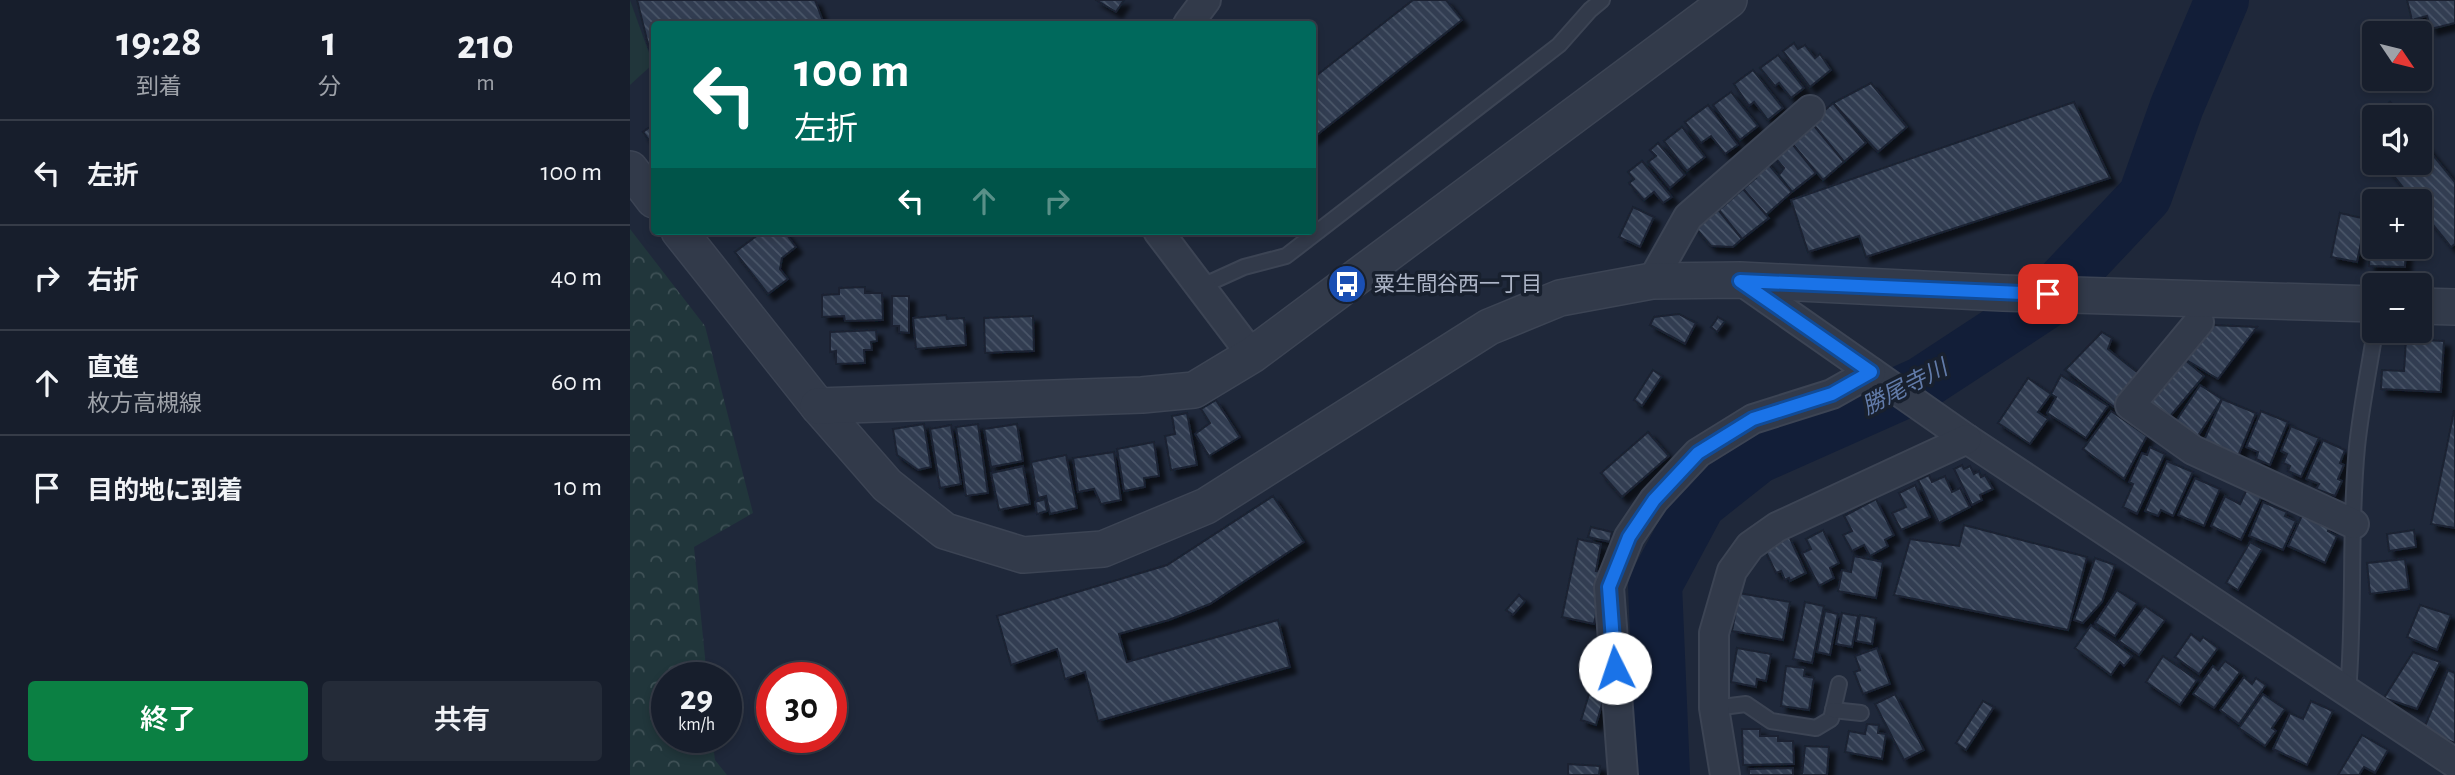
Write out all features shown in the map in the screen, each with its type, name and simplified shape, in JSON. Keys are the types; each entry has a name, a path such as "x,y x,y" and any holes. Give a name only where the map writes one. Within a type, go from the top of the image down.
{"street":[{"path":"1190,21 1206,0"},
{"path":"818,406 1142,395 1194,390 1252,355 1729,0"},
{"path":"1652,281 1688,216 1810,110"},
{"path":"630,169 651,196"},
{"path":"682,235 818,406 887,485 945,531 1023,555 1103,549 1206,506 1489,327 1560,298 1652,281 1740,281 2003,293 2362,304"},
{"path":"1161,235 1252,355"},
{"path":"1740,281 1967,439 2455,763"},
{"path":"2432,306 2455,307"},
{"path":"2199,322 2130,405 2193,450 2354,524"},
{"path":"1623,775 1609,587 1629,537 1654,500 1698,453 1753,419 1832,394 1871,372"},
{"path":"1725,775 1714,708 1714,633 1732,571 1750,546 1777,527 1967,439"}],"lane":[{"path":"1316,233 1559,45 1602,0"},
{"path":"1200,287 1244,267 1286,256 1313,235"},
{"path":"2348,692 2353,636 2357,446 2373,343"},
{"path":"1714,708 1746,704 1771,721 1816,728 1831,719 1839,684"},
{"path":"1833,710 1861,713"}],"green space":[{"path":"630,0 651,58 651,66 630,85"},
{"path":"630,229 705,326 753,513 694,547 706,662 651,662 651,753 714,753 715,760 727,775 630,775"}],"building":[{"path":"637,0 815,0 823,21 651,21 649,48"},
{"path":"1096,0 1124,0 1116,12"},
{"path":"1413,0 1446,0 1462,20 1316,136 1316,76"},
{"path":"2407,0 2455,0 2455,23 2432,29 2432,21 2429,21 2427,16 2412,20"},
{"path":"1794,43 1798,49 1805,45 1815,58 1820,54 1831,70 1810,87 1783,51"},
{"path":"1778,55 1804,88 1791,98 1779,83 1775,86 1760,68"},
{"path":"1753,70 1783,108 1768,120 1754,102 1749,106 1734,84"},
{"path":"1871,83 1907,127 1878,152 1833,103"},
{"path":"1731,92 1758,126 1740,140 1713,105"},
{"path":"2074,102 2110,178 1866,257 1859,236 1808,252 1791,200"},
{"path":"1833,103 1866,143 1844,162 1811,122"},
{"path":"1708,105 1738,145 1725,154 1711,136 1701,143 1685,122"},
{"path":"1811,122 1844,162 1823,180 1789,140"},
{"path":"651,126 651,143 643,132"},
{"path":"1682,127 1705,157 1687,171 1664,141"},
{"path":"1789,140 1816,173 1792,192 1779,175 1784,168 1772,154"},
{"path":"1658,143 1685,175 1670,188 1648,162 1656,156 1650,150"},
{"path":"2432,154 2455,182 2455,244 2451,247 2432,224 2432,189 2404,189 2393,175 2432,175"},
{"path":"1764,159 1792,192 1766,215 1743,189 1756,178 1750,171"},
{"path":"1642,161 1672,197 1663,203 1654,192 1644,200 1629,183 1634,179 1628,172"},
{"path":"1743,189 1769,218 1742,239 1719,210"},
{"path":"1633,207 1654,217 1640,247 1619,237"},
{"path":"1716,207 1742,239 1733,247 1711,246 1694,226"},
{"path":"2340,213 2362,218 2362,238 2357,262 2331,257"},
{"path":"758,235 787,235 796,247 782,258 780,269 788,279 768,294 735,252"},
{"path":"2369,259 2405,259 2405,267 2369,266"},
{"path":"865,287 865,293 882,293 883,320 845,321 844,316 822,317 822,295 839,294 839,288"},
{"path":"892,296 909,296 909,333 899,332 899,326 892,326"},
{"path":"1679,314 1696,323 1685,344 1650,325 1654,317"},
{"path":"946,315 947,319 964,318 966,345 916,349 913,318"},
{"path":"1033,316 1034,351 985,353 984,318"},
{"path":"1718,317 1725,321 1717,332 1711,327"},
{"path":"2212,325 2257,327 2218,379 2183,358"},
{"path":"876,330 877,341 871,342 872,350 864,350 865,363 836,364 836,351 830,352 830,332"},
{"path":"2102,332 2112,338 2108,349 2138,373 2114,407 2065,370"},
{"path":"2444,341 2441,392 2381,389 2382,370 2404,371 2406,343"},
{"path":"2183,358 2204,376 2167,420 2145,404"},
{"path":"1653,370 1662,376 1642,406 1634,400"},
{"path":"2061,375 2108,406 2086,438 2047,413 2056,397 2051,394"},
{"path":"2028,378 2051,394 2038,412 2048,419 2030,444 1998,423"},
{"path":"2200,385 2222,399 2192,445 2170,430"},
{"path":"2222,399 2256,413 2237,459 2202,445"},
{"path":"1216,400 1240,437 1209,456 1195,434 1210,423 1201,409"},
{"path":"2111,411 2147,436 2124,479 2083,449"},
{"path":"2261,411 2288,422 2270,465 2256,459 2258,452 2246,447"},
{"path":"2455,411 2455,528 2431,524"},
{"path":"1187,413 1197,465 1171,470 1165,436 1175,434 1172,416"},
{"path":"924,424 931,467 918,470 897,455 893,429"},
{"path":"978,424 988,493 966,496 956,427"},
{"path":"1017,424 1023,461 991,467 984,429"},
{"path":"951,425 961,484 940,488 930,429"},
{"path":"2291,426 2319,438 2301,477 2288,471 2290,466 2283,463 2287,454 2281,451"},
{"path":"1648,432 1669,456 1622,497 1601,473"},
{"path":"2323,440 2345,450 2340,463 2344,465 2338,479 2342,481 2335,496 2316,489 2319,484 2306,479"},
{"path":"1154,442 1159,476 1144,478 1145,487 1124,491 1117,449"},
{"path":"2150,447 2165,454 2137,514 2123,507 2133,484 2129,482 2142,453 2147,455"},
{"path":"1114,452 1121,500 1101,504 1094,489 1078,492 1073,458"},
{"path":"1066,455 1077,508 1050,514 1046,496 1038,498 1031,462"},
{"path":"2167,461 2193,472 2173,516 2161,510 2158,516 2145,511"},
{"path":"1962,465 1964,469 1970,466 1974,474 1979,471 1981,477 1985,475 1993,489 1980,495 1982,500 1972,505 1954,469"},
{"path":"1023,466 1030,504 999,510 991,473"},
{"path":"1929,475 1932,482 1945,476 1952,492 1960,488 1970,507 1939,523 1918,480"},
{"path":"2195,478 2220,489 2204,526 2178,515"},
{"path":"1915,485 1930,517 1901,530 1892,513 1906,507 1899,493"},
{"path":"2247,489 2262,496 2241,540 2211,526 2225,496 2240,504"},
{"path":"1273,496 1304,542 1210,604 1169,620 1119,634 1127,662 1278,620 1290,667 1098,721 1085,672 1065,679 1057,649 1011,665 997,616 1167,565"},
{"path":"1045,499 1047,511 1037,514 1035,502"},
{"path":"1876,499 1894,535 1885,540 1888,546 1870,556 1864,545 1852,551 1843,535 1852,531 1844,516"},
{"path":"2263,502 2287,512 2285,516 2296,521 2283,550 2249,536"},
{"path":"2303,513 2330,526 2328,531 2337,536 2325,563 2288,546"},
{"path":"1964,525 2087,557 2068,630 1894,595 1910,539 1959,546"},
{"path":"1591,527 1612,532 1610,542 1588,537"},
{"path":"1823,530 1839,563 1830,568 1834,578 1819,586 1802,553 1811,549 1806,539"},
{"path":"2414,530 2416,547 2389,551 2387,534"},
{"path":"1789,536 1806,573 1790,581 1789,578 1785,580 1781,571 1776,573 1764,548"},
{"path":"1578,539 1601,544 1596,571 1605,573 1594,624 1562,617"},
{"path":"2250,542 2262,549 2238,590 2226,583"},
{"path":"1854,556 1883,562 1876,598 1838,591 1842,570 1851,572"},
{"path":"2095,558 2115,565 2102,602 2083,623 2074,620"},
{"path":"2405,559 2409,589 2370,594 2367,563"},
{"path":"2117,590 2137,603 2115,636 2095,623"},
{"path":"1739,593 1790,602 1783,640 1732,631"},
{"path":"1519,595 1525,601 1513,615 1506,610"},
{"path":"1805,602 1824,606 1812,663 1793,659"},
{"path":"2420,605 2451,615 2437,650 2407,637"},
{"path":"2145,606 2165,620 2139,655 2119,641"},
{"path":"1825,611 1838,614 1830,655 1817,652"},
{"path":"1842,613 1858,616 1852,647 1836,644"},
{"path":"1860,615 1876,618 1872,644 1856,641"},
{"path":"2091,625 2132,656 2124,666 2120,662 2111,675 2075,648"},
{"path":"2191,634 2200,641 2203,637 2218,648 2199,674 2175,657"},
{"path":"1737,648 1771,654 1766,681 1757,679 1756,687 1731,682"},
{"path":"1877,648 1890,684 1863,694 1854,672 1860,670 1855,656"},
{"path":"2413,652 2440,662 2417,709 2384,698"},
{"path":"2163,656 2197,680 2180,705 2146,682"},
{"path":"2225,661 2240,672 2214,708 2193,694 2213,666 2218,670"},
{"path":"1786,666 1805,668 1804,676 1814,678 1809,710 1781,706"},
{"path":"2448,670 2455,673 2455,743 2423,731"},
{"path":"2244,677 2252,684 2256,678 2266,685 2239,724 2220,710"},
{"path":"1589,694 1604,698 1596,725 1581,720"},
{"path":"1895,694 1924,750 1904,760 1875,704"},
{"path":"2263,694 2285,709 2272,728 2276,731 2265,746 2239,728"},
{"path":"1983,701 1994,707 1966,750 1956,743"},
{"path":"2311,701 2333,711 2307,765 2273,749 2290,713 2303,719"},
{"path":"1867,724 1879,725 1878,733 1886,734 1882,759 1845,752 1849,731 1865,734"},
{"path":"1742,729 1760,729 1760,736 1778,736 1778,741 1793,741 1794,764 1743,765"},
{"path":"2362,735 2388,750 2375,773 2364,767 2359,775 2338,775"},
{"path":"1805,746 1829,747 1827,775 1802,775"},
{"path":"1568,764 1600,766 1599,775 1568,775"},
{"path":"1793,768 1793,775 1749,775 1749,769"}],"waterway":[{"name":"勝尾寺川","path":"1663,775 1655,585 1699,503 1757,457 1921,384 2043,304 2145,196 2177,106 2222,0"}],"place":[{"name":"粟生間谷西一丁目","path":"1347,284"}],"route":[{"path":"1615,668 1609,587 1629,537 1654,500 1698,453 1753,419 1832,394 1871,372 1740,281 2048,294"}]}
